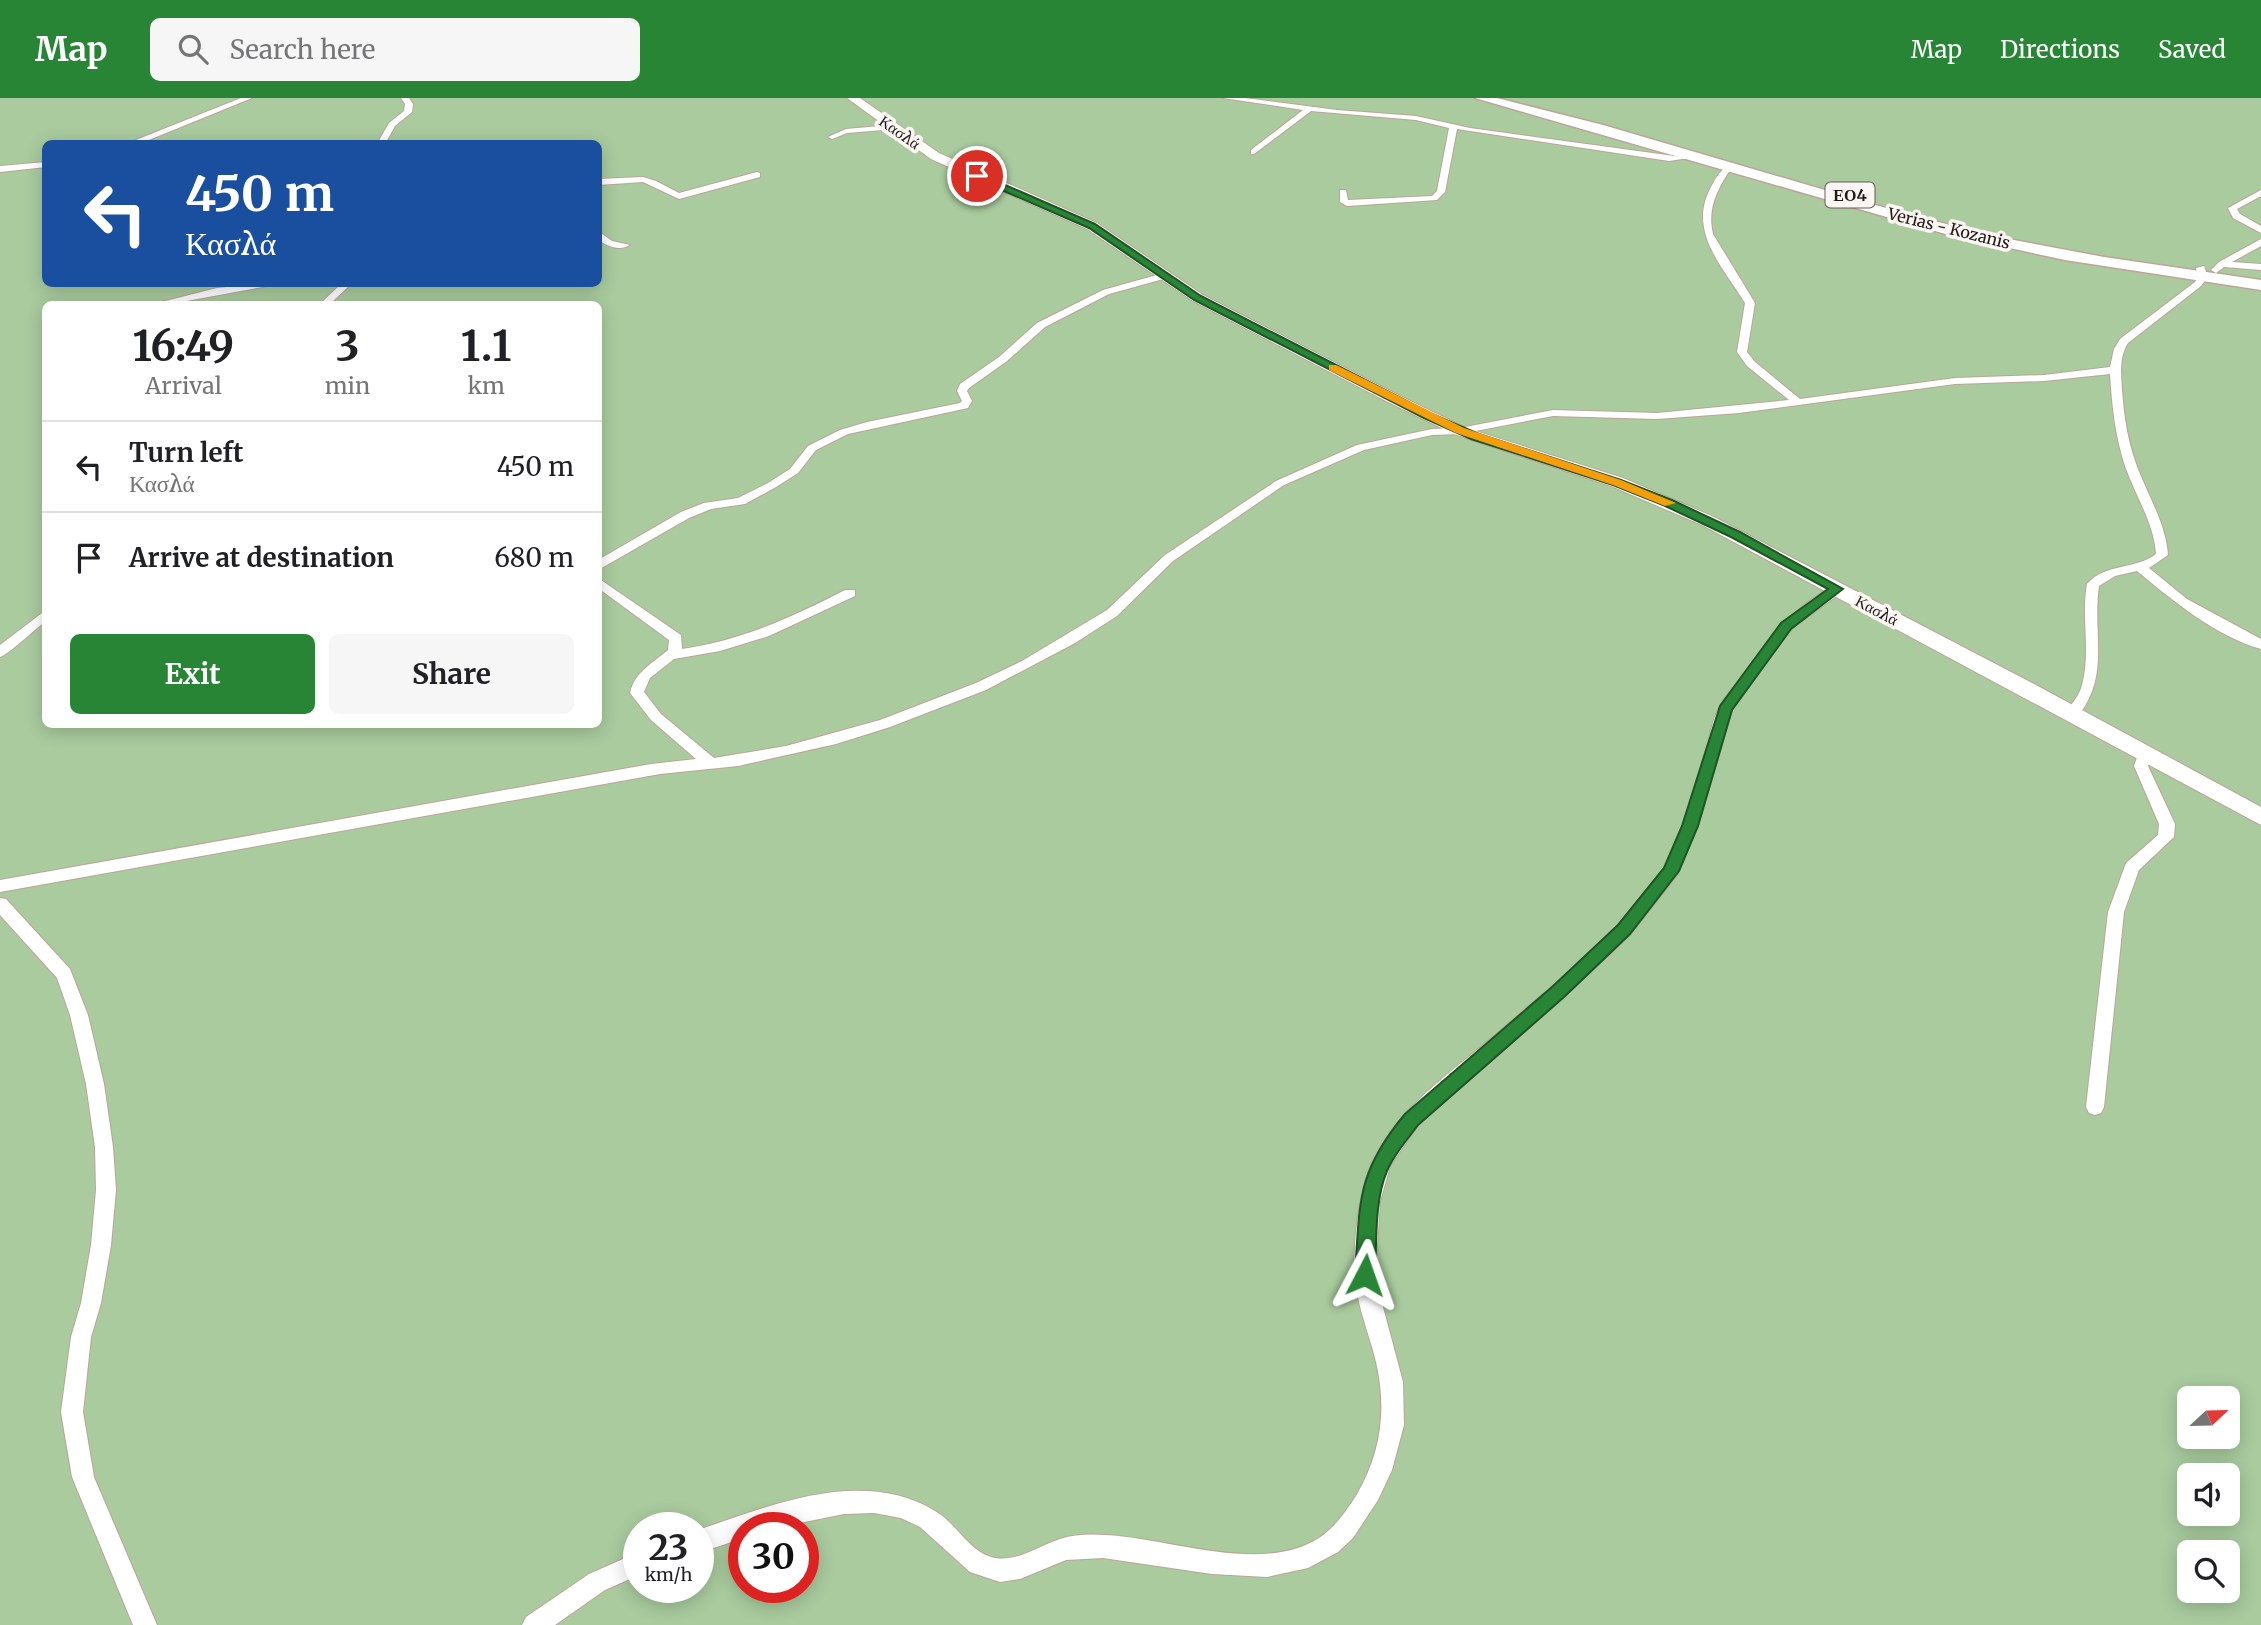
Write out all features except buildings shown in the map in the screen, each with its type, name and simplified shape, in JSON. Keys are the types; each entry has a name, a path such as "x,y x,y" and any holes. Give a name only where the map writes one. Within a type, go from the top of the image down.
{"main road":[{"name":"Verias - Kozanis","path":"1481,98 1630,136 1790,185 1989,239 2087,259 2261,276"},
{"name":"Verias - Kozanis","path":"1504,98 1598,121 1796,180 1946,220 2020,237 2210,270 2261,285"}],"street":[{"path":"140,140 247,98"},
{"path":"384,140 392,125 408,112 409,104 405,98"},
{"name":"Κασλά","path":"853,98 943,160 1092,226 1217,309 1460,431 1617,482 1668,502 1735,534 2261,817"},
{"path":"1227,98 1309,109 1416,118 1453,127 1657,158 1685,158"},
{"path":"1254,152 1309,109"},
{"path":"832,136 846,131 892,127"},
{"path":"1343,192 1343,202 1347,203 1434,198 1440,192 1453,127"},
{"path":"1630,136 1685,158 1790,185"},
{"path":"0,169 42,164"},
{"path":"1726,170 1708,204 1704,223 1750,303 1742,352 1751,364 1798,402"},
{"path":"602,182 646,180 659,185 668,193 680,195 757,175"},
{"path":"2261,193 2235,206 2232,212 2261,230"},
{"path":"602,238 609,244 625,245"},
{"path":"2072,713 2084,704 2090,679 2093,583 2106,573 2152,563 2162,555 2161,540 2132,468 2119,426 2115,370 2119,349 2124,341 2198,284 2210,270 2261,242"},
{"path":"2210,270 2261,267"},
{"path":"602,564 685,515 708,506 741,501 772,485 794,471 812,448 844,432 964,406 967,401 961,391 964,386 1003,359 1035,328 1106,292 1164,276"},
{"path":"172,301 250,287"},
{"path":"328,301 343,287"},
{"path":"0,886 617,776 709,762 736,761 796,749 894,719 976,689 1113,612 1133,596 1154,569 1280,483 1325,461 1375,443 1432,432 1460,431 1553,413 1657,416 1739,410 1955,381 2044,377 2115,370"},
{"path":"2140,566 2193,609 2261,645"},
{"path":"602,585 676,638 677,649 673,655 645,673 637,685 637,693 656,717 709,762"},
{"path":"714,1537 789,1511 855,1502 897,1506 928,1520 979,1565 1000,1570 1020,1567 1072,1547 1105,1546 1239,1567 1272,1566 1309,1556 1330,1544 1362,1508 1382,1467 1394,1422 1393,1384 1365,1275 1370,1194 1378,1168 1392,1143 1411,1119 1558,992 1624,930 1671,871 1690,826 1725,709 1786,626 1837,589"},
{"path":"673,655 719,648 764,635 850,593"},
{"path":"0,653 6,638 42,616"},
{"path":"6,638 42,632"},
{"path":"2095,1107 2116,912 2132,867 2166,836 2168,824 2141,766 2145,753"},
{"path":"0,904 64,974 79,1015 95,1084 104,1147 106,1190 101,1245 92,1303 81,1337 72,1412 83,1476 145,1625"},
{"path":"534,1625 597,1581 623,1570"}],"green space":[{"path":"0,98 2261,98 2261,1625 0,1625"}],"slow traffic":[{"path":"1332,368 1460,431 1617,482 1670,503"}],"route":[{"path":"977,176 1092,226 1198,298 1428,416 1460,431 1617,482 1668,502 1735,534 1837,589 1786,626 1725,709 1690,826 1671,871 1624,930 1558,992 1411,1119 1392,1143 1378,1168 1370,1194 1365,1275"}]}
